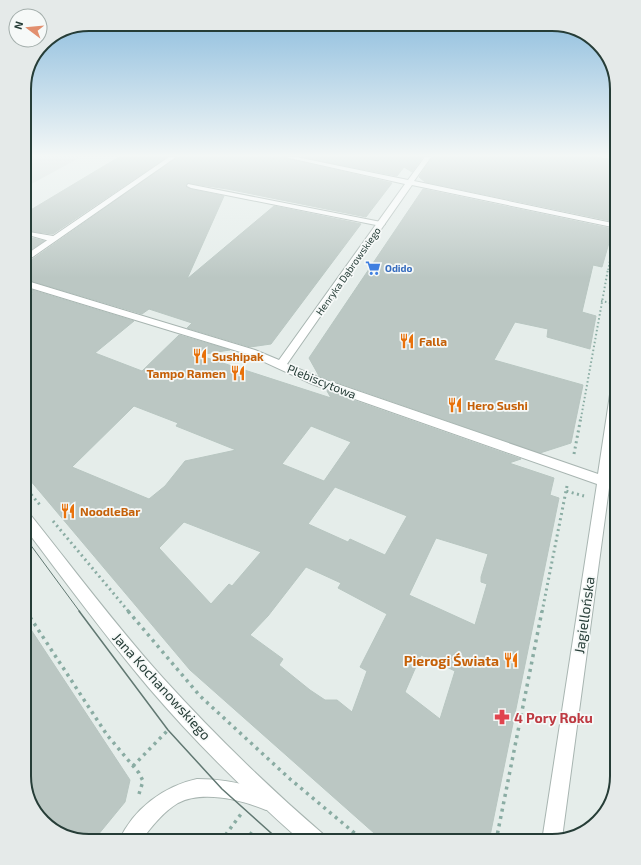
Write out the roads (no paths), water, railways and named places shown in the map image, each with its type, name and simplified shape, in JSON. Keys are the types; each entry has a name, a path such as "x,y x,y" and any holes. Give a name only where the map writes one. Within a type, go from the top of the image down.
{"street":[{"path":"31,255 114,197"},
{"path":"247,197 381,224"},
{"name":"Henryka Dąbrowskiego","path":"281,365 401,197"},
{"path":"479,197 610,228"},
{"path":"32,234 53,239"},
{"name":"Plebiscytowa","path":"31,285 251,352 316,381 610,484"},
{"name":"Jagiellońska","path":"553,834 600,501 610,484 607,465 610,442"},
{"name":"Jana Kochanowskiego","path":"31,527 134,658 184,714 273,804 308,834"},
{"path":"135,834 156,808 167,799 184,790 202,786 255,796 273,804"}],"tram line":[{"path":"31,546 80,612"},
{"path":"79,611 168,730 222,789 272,834"}],"place":[{"name":"Odido","path":"373,268"},
{"name":"Falla","path":"407,341"},
{"name":"Sushipak","path":"200,356"},
{"name":"Tampo Ramen","path":"238,373"},
{"name":"Hero Sushi","path":"455,405"},
{"name":"NoodleBar","path":"68,511"},
{"name":"Pierogi Świata","path":"511,660"},
{"name":"4 Pory Roku","path":"502,717"}]}
